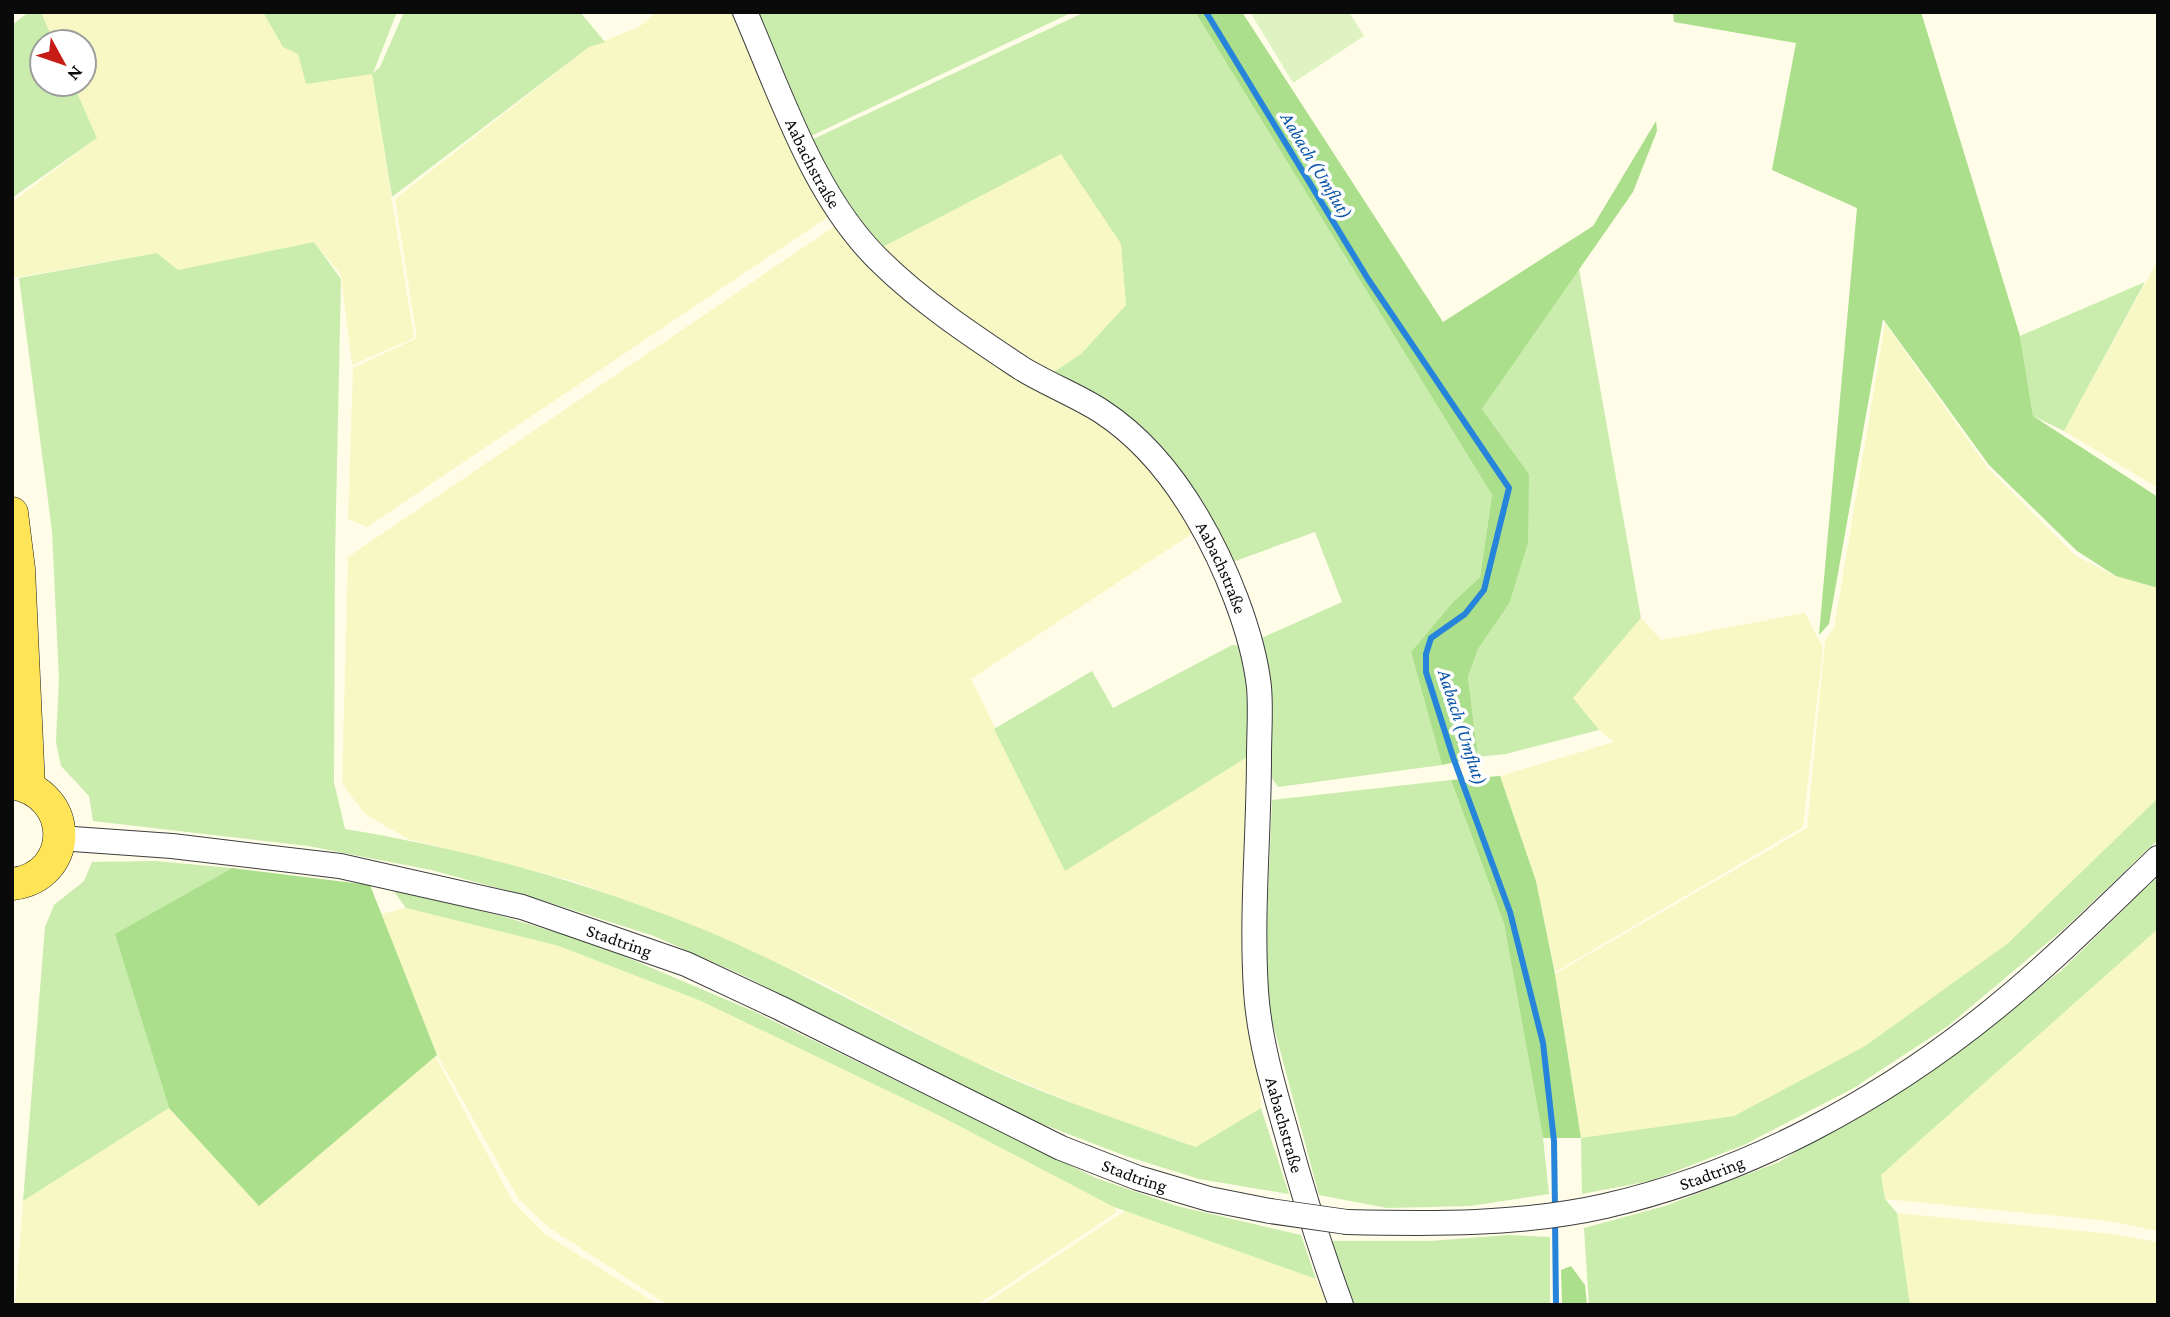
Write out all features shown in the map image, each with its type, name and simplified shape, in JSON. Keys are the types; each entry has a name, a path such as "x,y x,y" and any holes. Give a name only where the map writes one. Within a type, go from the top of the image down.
{"main road":[{"path":"12,513 19,569 21,621 21,785 43,796 53,808 58,822 59,838 56,853 48,866 36,876 22,883 12,884"},
{"path":"12,684 21,621"}],"street":[{"name":"Aabachstraße","path":"745,12 809,160 840,216 881,263 956,323 1025,370 1100,411 1133,435 1164,469 1197,517 1224,573 1251,644 1259,688 1255,947 1257,996 1276,1097 1313,1229 1341,1305"},
{"name":"Stadtring","path":"59,838 172,846 340,866 522,907 686,964 1061,1148 1138,1178 1209,1199 1270,1212 1347,1222 1444,1224 1515,1219 1604,1206 1709,1177 1839,1115 1922,1064 1995,1009 2158,858"}],"green space":[{"path":"29,12 41,12 48,28 28,28 28,98 79,98 97,138 12,198 12,25"},
{"path":"41,12 263,12 283,47 298,54 372,74 414,338 352,365 341,275 314,242 178,270 157,253 14,278 12,202 97,138 79,98 98,98 98,28 48,28"},
{"path":"263,12 397,12 373,73 380,67 404,12 580,12 605,42 589,47 392,197 372,74 306,84 298,54 283,47"},
{"path":"657,12 737,12 832,214 367,527 348,519 353,368 417,338 395,199 589,47 639,27"},
{"path":"756,12 1073,12 809,137"},
{"path":"1085,12 1195,12 1492,495 1480,577 1452,603 1411,652 1442,765 1278,787 1266,770 1257,640 1342,602 1315,532 1227,564 1183,488 1046,377 1081,354 1126,305 1121,244 1061,154 877,250 809,141"},
{"path":"1195,12 1242,12 1443,322 1593,226 1656,121 1657,131 1633,192 1482,409 1529,474 1528,543 1509,604 1478,649 1468,678 1478,757 1442,765 1411,652 1452,603 1480,577 1492,495"},
{"path":"1250,12 1349,12 1364,36 1293,83"},
{"path":"1673,12 1921,12 2020,336 2033,416 2158,497 2158,588 2116,576 2077,551 1989,465 1883,319 1829,624 1819,635 1857,208 1772,170 1796,43 1674,22"},
{"path":"1061,153 1121,244 1126,305 1081,354 1046,377 877,250"},
{"path":"835,226 1149,460 1196,531 971,679 1065,870 1252,754 1261,1108 1197,1147 1090,1110 965,1058 822,983 683,922 570,880 408,839 365,814 342,784 348,557"},
{"path":"314,242 341,279 335,557 334,782 345,829 431,845 516,866 641,905 754,952 992,1070 1078,1105 1196,1147 1261,1108 1289,1194 1199,1179 1126,1156 1029,1119 742,975 654,936 535,898 431,870 308,846 93,821 89,796 61,766 56,742 59,679 52,531 19,278 157,253 178,270"},
{"path":"2158,260 2158,488 2064,431"},
{"path":"1579,269 1641,618 1573,698 1599,730 1506,754 1478,757 1468,679 1478,649 1509,604 1529,474 1482,409"},
{"path":"2145,282 2064,431 2033,416 2020,336"},
{"path":"1885,323 1988,468 2076,556 2116,576 2158,588 2158,798 2007,944 1865,1046 1734,1116 1581,1138 1555,974 1807,828 1825,641 1834,628"},
{"path":"1805,613 1823,648 1803,827 1555,972 1536,881 1500,776 1614,742 1599,730 1572,699 1641,618 1661,640"},
{"path":"1232,645 1243,646 1250,674 1252,754 1065,871 994,729 1092,671 1113,708"},
{"path":"1500,776 1536,881 1555,974 1581,1138 1543,1138 1504,924 1451,780"},
{"path":"1451,780 1504,924 1543,1138 1549,1194 1470,1206 1387,1208 1319,1195 1264,991 1272,800"},
{"path":"2158,798 2158,840 2066,927 1948,1026 1852,1089 1744,1145 1650,1181 1582,1194 1581,1138 1734,1116 1865,1046 2007,944"},
{"path":"155,861 232,868 116,935 169,1108 23,1201 45,927 54,905 84,881 92,862"},
{"path":"232,868 370,885 437,1055 259,1206 169,1108 115,934"},
{"path":"2158,876 2158,929 1881,1175 1885,1199 1897,1213 1910,1305 1589,1305 1584,1228 1665,1206 1779,1162 1921,1076 2061,971"},
{"path":"392,889 505,917 593,943 753,1011 1096,1178 1177,1206 1301,1235 1316,1279 1114,1207 938,1115 701,1001 559,946 406,908"},
{"path":"406,908 559,946 701,1001 938,1115 1114,1207 1117,1212 977,1305 668,1305 548,1227 518,1198 437,1055 381,914"},
{"path":"2158,929 2158,1231 2108,1221 1885,1199 1881,1175"},
{"path":"435,1056 513,1202 545,1234 659,1305 15,1305 23,1201 169,1108 259,1205"},
{"path":"1125,1211 1316,1279 1328,1305 983,1305"},
{"path":"1897,1213 2112,1234 2158,1242 2158,1305 1910,1305"},
{"path":"1508,1235 1550,1237 1550,1305 1353,1305 1331,1241 1430,1241"},
{"path":"1571,1266 1585,1285 1587,1305 1562,1305 1561,1270"}],"waterway":[{"name":"Aabach (Umflut)","path":"1206,12 1368,279 1509,488 1484,590 1465,614 1431,638 1426,654 1426,672 1453,757 1510,912 1543,1043 1554,1141 1555,1208"},
{"name":"Aabach (Umflut)","path":"1555,1219 1556,1305"}]}
